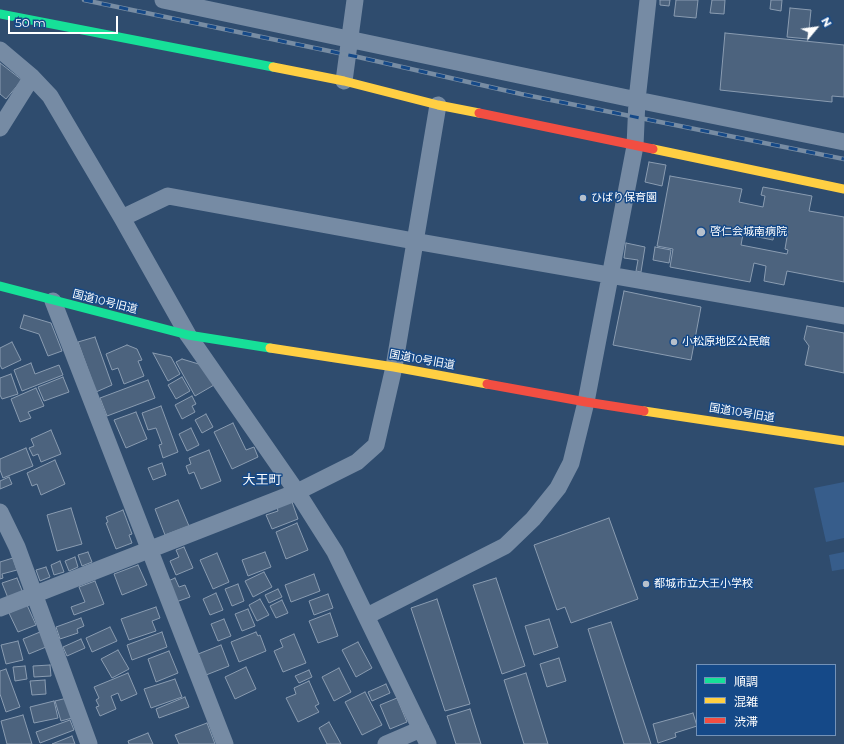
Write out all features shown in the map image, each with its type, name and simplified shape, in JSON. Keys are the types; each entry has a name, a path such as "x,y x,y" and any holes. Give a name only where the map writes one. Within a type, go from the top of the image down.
{"street":[{"path":"163,0 844,142"},
{"path":"344,81 351,39 355,0"},
{"path":"367,616 505,546 533,519 558,488 571,463 586,402 635,146 637,100 648,0"},
{"path":"0,14 344,81 438,105 844,189"},
{"path":"0,50 32,77 50,96 122,218 188,335 297,492 336,552 424,736 386,744"},
{"path":"0,128 32,77"},
{"path":"0,608 297,492 357,462 376,445 394,367 438,105"},
{"path":"122,218 168,196 414,242 844,316"},
{"name":"国道10号旧道","path":"0,286 188,335 394,367 586,402 844,441"},
{"path":"53,301 226,744"},
{"path":"0,512 17,546 89,744"}],"water":[{"path":"844,482 844,538 826,542 814,488"},
{"path":"844,552 844,569 832,571 829,555"}],"building":[{"path":"660,0 670,0 669,6 660,5"},
{"path":"676,0 698,0 696,18 674,16"},
{"path":"712,0 725,0 724,14 710,13"},
{"path":"771,0 782,0 781,11 770,9"},
{"path":"790,8 811,10 808,39 787,37"},
{"path":"725,33 844,45 844,97 832,96 832,102 720,90"},
{"path":"0,63 22,80 6,99 0,94"},
{"path":"649,162 666,165 662,186 645,182"},
{"path":"670,176 742,189 739,202 763,207 765,196 761,195 763,187 812,196 809,211 844,217 844,282 787,271 784,285 764,281 766,266 754,263 750,282 670,267 673,249 657,246","holes":["775,229 788,231 785,249 788,250 787,254 741,245 743,234 773,240"]},
{"path":"626,243 645,247 641,272 636,271 638,260 624,258"},
{"path":"655,247 671,250 669,263 653,260"},
{"path":"624,291 701,307 691,360 613,345"},
{"path":"24,315 51,323 62,351 48,356 39,334 20,328"},
{"path":"807,326 844,333 844,373 805,365 809,346 804,339"},
{"path":"95,337 112,385 96,392 78,342"},
{"path":"12,342 21,360 2,369 0,365 0,348"},
{"path":"127,345 137,349 142,360 138,361 144,376 124,384 118,368 112,370 106,354"},
{"path":"153,353 171,357 180,374 168,381"},
{"path":"182,359 202,365 214,385 195,396 176,362"},
{"path":"31,363 35,374 59,365 63,375 22,391 14,370"},
{"path":"11,374 18,394 2,399 0,395 0,378"},
{"path":"63,377 69,392 44,401 38,387"},
{"path":"182,377 190,391 176,399 168,385"},
{"path":"148,380 155,398 107,416 100,398"},
{"path":"36,388 44,406 28,412 31,418 20,422 11,399"},
{"path":"192,396 196,404 192,406 195,412 182,419 175,405"},
{"path":"161,406 178,452 163,458 159,445 162,444 156,428 148,430 142,413"},
{"path":"136,412 147,439 126,448 114,420"},
{"path":"206,414 213,427 202,433 195,420"},
{"path":"233,423 246,450 254,447 258,457 232,469 214,432"},
{"path":"191,428 199,445 187,451 179,434"},
{"path":"51,430 61,454 41,462 38,454 33,456 29,448 34,446 31,439"},
{"path":"26,448 33,466 3,478 0,470 0,459"},
{"path":"209,450 221,481 201,489 194,472 189,474 186,466 191,464 189,458"},
{"path":"55,460 65,484 41,495 37,484 32,486 27,473"},
{"path":"162,463 166,475 153,480 148,468"},
{"path":"9,477 12,484 0,489 0,481"},
{"path":"178,500 189,526 165,535 155,509"},
{"path":"292,502 298,519 272,529 266,515 278,511 277,507"},
{"path":"71,508 82,544 57,551 47,515"},
{"path":"123,510 132,534 129,535 132,543 116,549 106,523 108,522 106,517"},
{"path":"609,518 638,599 571,623 565,607 557,610 534,545"},
{"path":"297,523 308,550 286,559 276,532"},
{"path":"184,547 193,568 176,575 170,561 179,557 176,550"},
{"path":"88,552 92,562 82,566 78,555"},
{"path":"265,552 271,567 248,576 242,560"},
{"path":"217,553 229,582 213,589 200,560"},
{"path":"75,557 78,567 69,571 65,561"},
{"path":"13,558 17,570 2,574 3,578 0,579 0,562"},
{"path":"60,561 64,572 54,575 51,565"},
{"path":"138,565 147,585 122,595 114,574"},
{"path":"46,567 50,577 40,581 36,570"},
{"path":"264,572 272,587 253,597 245,581"},
{"path":"314,574 320,591 291,602 285,585"},
{"path":"17,578 23,593 8,598 2,583"},
{"path":"175,578 179,587 185,585 190,597 176,602 168,581"},
{"path":"496,578 525,666 502,674 473,585"},
{"path":"95,581 104,604 74,615 71,607 85,602 79,587"},
{"path":"238,584 244,601 232,606 225,589"},
{"path":"278,589 282,597 269,603 265,595"},
{"path":"216,593 223,610 210,615 203,599"},
{"path":"328,594 333,608 314,615 309,601"},
{"path":"260,599 269,615 257,621 249,605"},
{"path":"437,599 470,704 445,711 411,608"},
{"path":"282,600 288,613 276,618 270,606"},
{"path":"27,605 36,625 18,632 9,613"},
{"path":"156,607 160,618 152,621 156,631 129,640 121,619"},
{"path":"248,609 255,626 242,631 235,614"},
{"path":"330,613 338,636 318,643 309,621"},
{"path":"81,618 84,626 77,629 78,633 60,639 56,627"},
{"path":"224,619 231,636 218,641 211,624"},
{"path":"549,619 558,647 534,655 525,626"},
{"path":"611,622 651,744 624,744 588,629"},
{"path":"110,627 117,641 92,652 86,638"},
{"path":"40,632 46,647 29,654 23,639"},
{"path":"162,632 167,647 132,660 127,645"},
{"path":"256,632 258,636 260,635 266,651 239,662 231,642"},
{"path":"294,634 306,663 283,672 274,651 283,647 280,640"},
{"path":"81,639 85,648 67,656 63,647"},
{"path":"18,641 23,660 6,664 1,645"},
{"path":"358,642 372,668 356,677 342,650"},
{"path":"221,645 229,666 206,675 198,654"},
{"path":"118,650 129,669 112,678 101,659"},
{"path":"169,651 178,673 156,682 148,659"},
{"path":"559,658 566,681 547,687 540,664"},
{"path":"50,665 51,676 34,677 33,666"},
{"path":"25,666 27,679 15,681 13,667"},
{"path":"246,667 256,689 235,699 225,677"},
{"path":"339,668 351,692 334,701 322,677"},
{"path":"6,669 20,707 6,712 0,694 0,671"},
{"path":"309,670 312,677 299,683 295,676"},
{"path":"128,673 137,694 121,701 118,693 111,696 116,709 100,716 96,707 99,706 96,700 99,698 94,687"},
{"path":"526,673 548,744 524,744 504,680"},
{"path":"175,679 182,697 151,708 144,689"},
{"path":"45,680 46,694 32,695 30,681"},
{"path":"309,681 319,704 315,706 319,712 298,722 286,698 296,694 294,688"},
{"path":"386,684 390,693 372,701 368,692"},
{"path":"365,692 382,725 362,735 345,702"},
{"path":"185,697 189,707 159,718 156,709"},
{"path":"67,698 72,718 61,721 55,701"},
{"path":"397,698 407,722 390,729 380,705"},
{"path":"54,701 58,718 34,723 30,707"},
{"path":"470,709 481,744 456,744 447,716"},
{"path":"693,713 696,726 675,733 676,737 658,743 653,724"},
{"path":"23,715 32,744 7,744 1,721"},
{"path":"70,720 74,730 40,743 36,732"},
{"path":"329,722 341,744 327,744 319,728"},
{"path":"207,723 215,744 179,744 175,735"},
{"path":"148,733 153,744 129,744 128,741"},
{"path":"72,736 75,744 52,744"}],"railway":[{"path":"84,0 358,57 521,94 844,159"}],"traffic: fast":[{"path":"0,14 273,67"},
{"path":"0,286 188,335 270,348"}],"traffic: slow":[{"path":"273,67 344,81 438,105 479,113"},
{"path":"653,149 844,189"},
{"path":"270,348 394,367 487,384"},
{"path":"644,411 844,441"}],"traffic: jam":[{"path":"479,113 653,149"},
{"path":"487,384 644,411"}],"place":[{"name":"ひばり保育園","path":"583,198"},
{"name":"啓仁会城南病院","path":"701,232"},
{"name":"小松原地区公民館","path":"674,342"},
{"name":"都城市立大王小学校","path":"646,584"}],"district":[{"name":"大王町","path":"262,480"}]}
